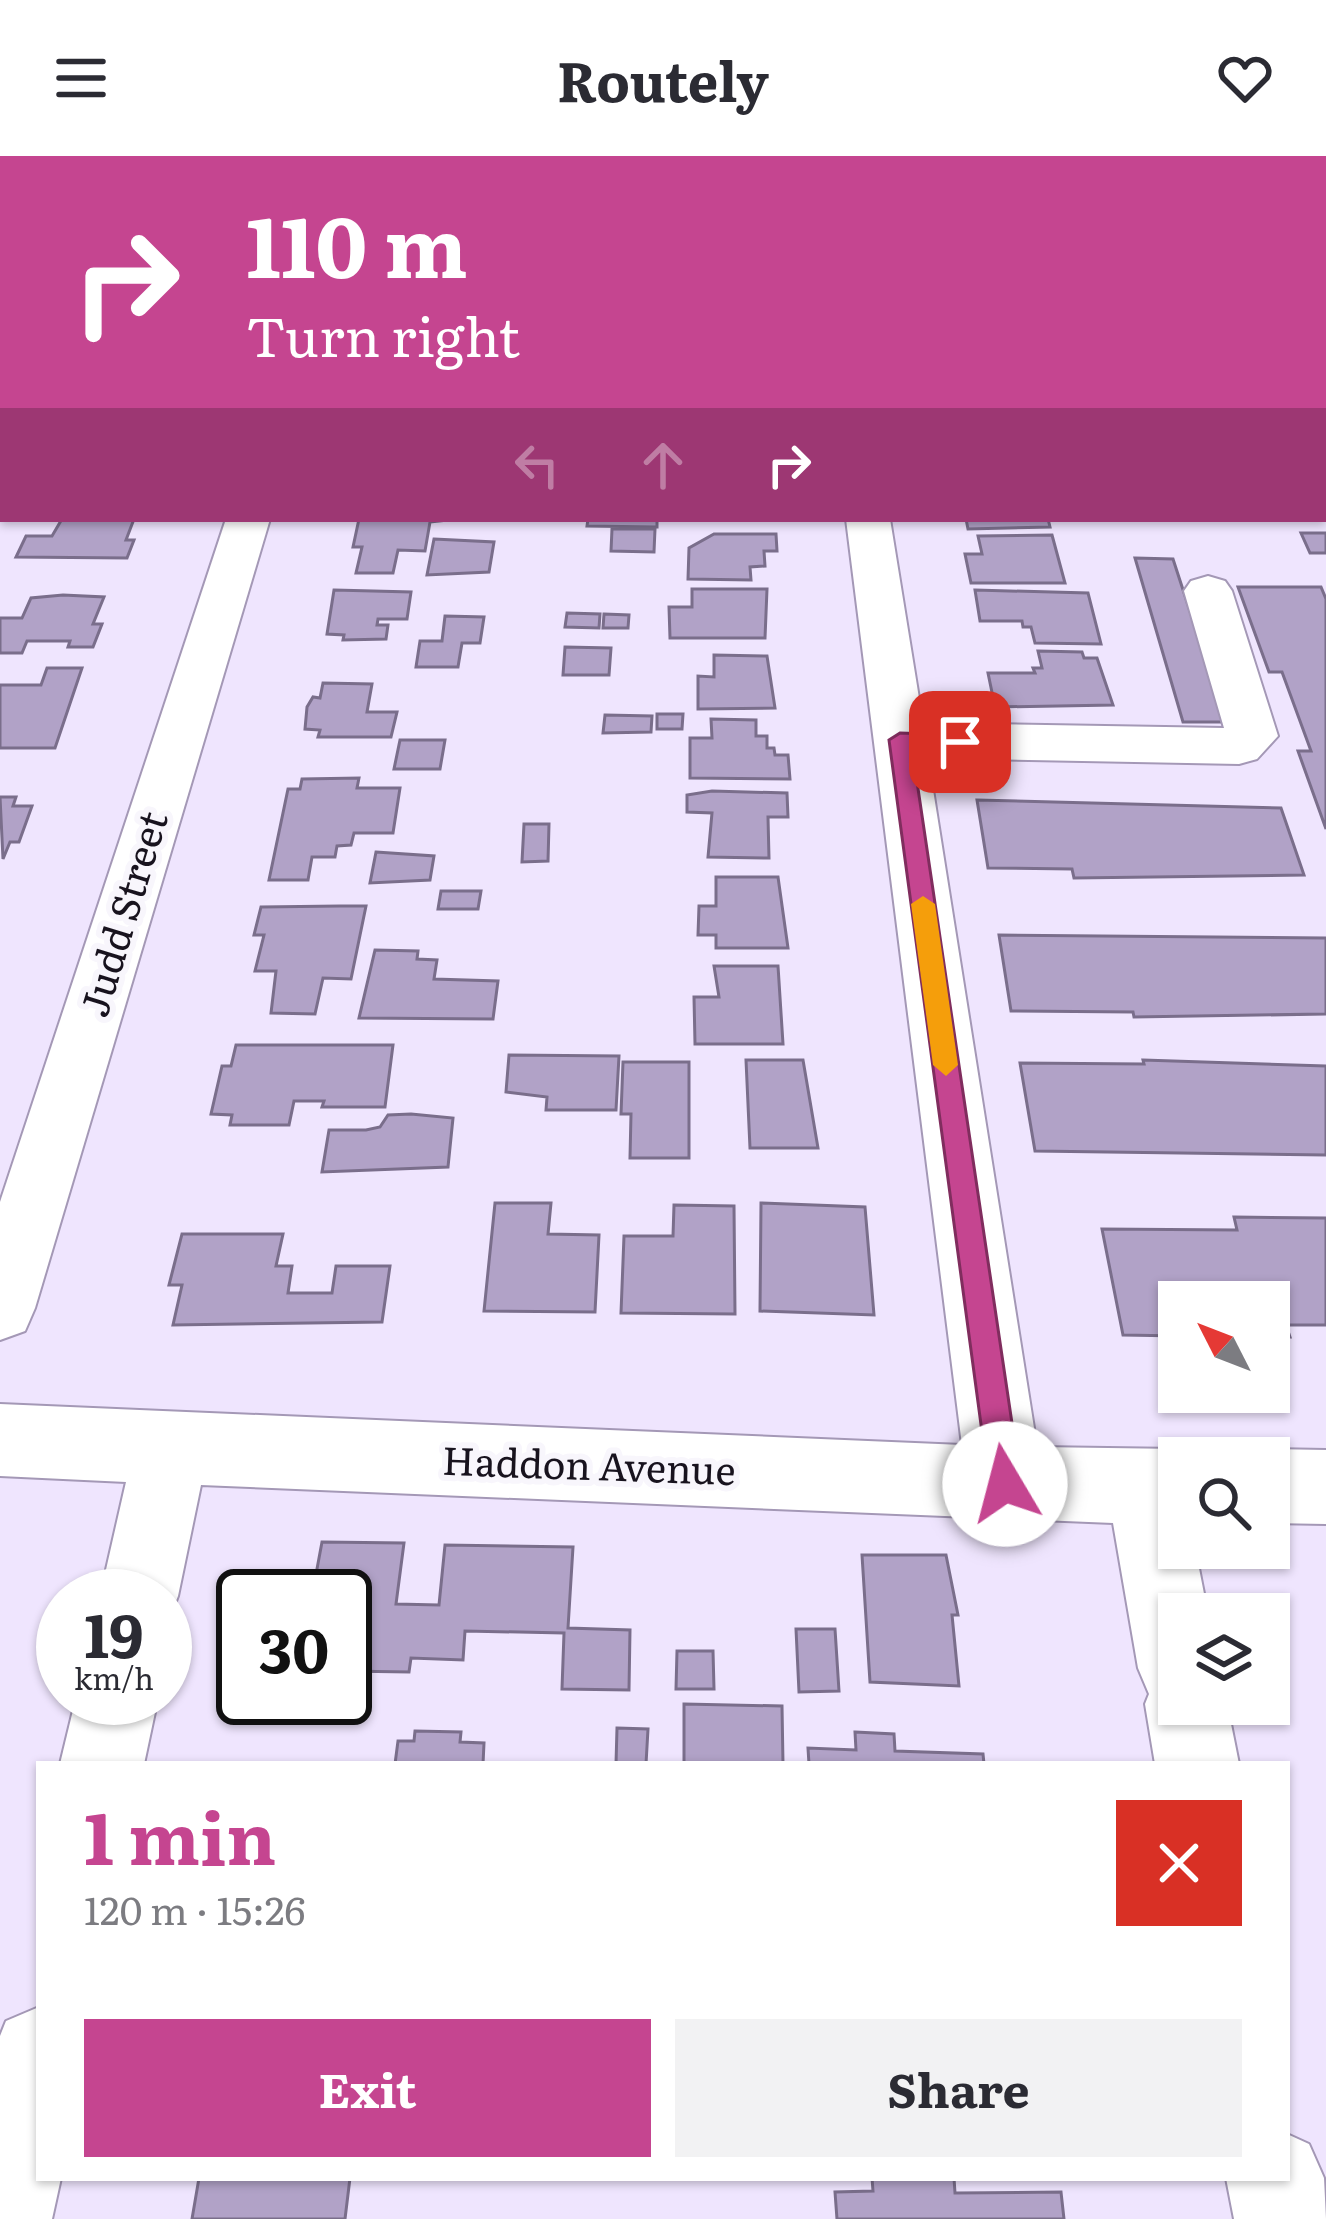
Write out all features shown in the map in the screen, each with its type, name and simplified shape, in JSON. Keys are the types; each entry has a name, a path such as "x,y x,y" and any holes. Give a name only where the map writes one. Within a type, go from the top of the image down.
{"street":[{"name":"Judd Street","path":"0,1308 247,522"},
{"path":"868,522 1005,1484"},
{"path":"900,740 1239,746 1252,736 1208,592"},
{"name":"Haddon Avenue","path":"0,1440 1005,1484 1158,1485"},
{"path":"145,1569 171,1448"},
{"path":"1290,1486 1326,1487"},
{"path":"103,1761 111,1725"},
{"path":"1190,1725 1196,1761"},
{"path":"3,2219 36,2068"},
{"path":"1276,2181 1283,2219"}],"building":[{"path":"60,522 133,522 126,540 134,540 127,558 16,557 26,536 52,536"},
{"path":"358,522 430,522 425,551 398,550 393,573 356,573 362,547 353,547"},
{"path":"588,522 657,522 657,527 587,526"},
{"path":"967,522 1049,522 1050,527 968,529"},
{"path":"612,529 655,529 654,552 611,551"},
{"path":"1301,533 1326,533 1326,553 1310,553"},
{"path":"714,534 776,534 777,551 764,551 765,566 750,567 751,580 688,579 689,548"},
{"path":"1052,535 1065,583 971,583 965,554 982,554 978,536"},
{"path":"434,539 494,542 489,572 427,575"},
{"path":"1135,558 1173,559 1226,722 1183,722"},
{"path":"1238,587 1321,587 1326,599 1326,829 1298,751 1311,751 1282,672 1269,672"},
{"path":"692,589 767,589 765,638 670,638 669,607 692,607"},
{"path":"334,590 411,592 407,619 378,619 377,625 388,625 386,639 343,640 344,635 327,634"},
{"path":"975,590 1088,593 1101,644 1035,643 1031,627 1023,627 1022,621 980,621"},
{"path":"104,597 93,624 102,624 93,647 68,647 70,641 27,641 22,653 0,653 0,618 22,618 31,598"},
{"path":"567,613 600,614 599,628 565,627"},
{"path":"604,614 629,615 628,628 603,628"},
{"path":"445,616 484,617 480,643 462,643 458,667 416,667 420,641 442,641"},
{"path":"565,647 611,648 609,675 563,675"},
{"path":"1038,651 1082,652 1084,658 1097,658 1113,705 995,707 988,673 1035,673 1033,668 1042,668"},
{"path":"714,655 767,656 775,708 698,709 698,676 714,677"},
{"path":"47,668 82,668 55,748 0,748 0,685 41,685"},
{"path":"323,683 372,684 367,712 397,712 391,737 318,737 320,730 305,729 307,707 313,697 320,698"},
{"path":"657,714 683,714 682,729 657,729"},
{"path":"605,715 652,716 651,732 603,733"},
{"path":"711,719 756,720 756,736 767,736 767,748 774,748 775,755 788,755 790,779 690,778 690,738 712,738"},
{"path":"400,740 445,740 440,769 394,769"},
{"path":"359,778 357,788 400,788 393,833 354,833 351,845 337,846 335,857 312,857 308,880 269,880 288,789 300,789 302,779"},
{"path":"787,793 788,817 768,817 769,858 708,857 712,813 687,812 687,795"},
{"path":"0,797 16,797 13,806 32,806 19,842 10,842 3,859"},
{"path":"977,800 1281,808 1304,875 1074,878 1072,869 988,868"},
{"path":"524,824 549,824 548,861 522,862"},
{"path":"376,852 434,856 430,880 370,883"},
{"path":"716,877 778,877 788,948 716,948 716,935 698,935 699,906 716,906"},
{"path":"441,891 481,891 478,909 438,909"},
{"path":"366,906 351,979 323,978 315,1014 271,1013 276,971 255,971 264,935 254,935 261,907"},
{"path":"999,935 1326,938 1326,1014 1134,1017 1133,1012 1011,1011"},
{"path":"375,950 418,951 417,959 437,960 434,979 498,981 493,1019 359,1018"},
{"path":"714,966 778,966 783,1044 695,1044 694,997 719,997"},
{"path":"236,1045 393,1045 385,1107 322,1107 324,1101 294,1101 289,1125 230,1125 232,1115 211,1114 222,1066 231,1066"},
{"path":"509,1055 619,1056 616,1110 546,1110 547,1097 506,1092"},
{"path":"746,1060 803,1060 818,1148 750,1148"},
{"path":"1143,1060 1326,1066 1326,1155 1035,1151 1020,1063 1144,1064"},
{"path":"623,1062 689,1062 689,1158 630,1158 631,1114 621,1114"},
{"path":"388,1115 453,1118 448,1167 322,1172 329,1130 366,1130 380,1127"},
{"path":"495,1203 551,1203 548,1234 599,1235 595,1312 484,1311"},
{"path":"761,1203 865,1207 874,1315 760,1311"},
{"path":"674,1205 734,1206 735,1314 621,1313 624,1236 673,1236"},
{"path":"1234,1217 1326,1218 1326,1325 1290,1325 1290,1281 1158,1281 1158,1336 1123,1335 1102,1229 1237,1230"},
{"path":"182,1234 283,1234 276,1266 292,1266 288,1293 332,1293 336,1266 390,1266 382,1322 173,1325 182,1285 169,1285"},
{"path":"322,1542 404,1543 396,1604 439,1605 445,1545 573,1547 568,1628 630,1630 629,1690 562,1689 564,1633 465,1631 463,1660 411,1658 409,1672 372,1671 372,1569 317,1569"},
{"path":"862,1555 946,1555 958,1615 952,1615 959,1686 870,1682"},
{"path":"796,1629 835,1629 839,1691 799,1692"},
{"path":"677,1651 713,1651 714,1689 676,1689"},
{"path":"684,1704 782,1706 783,1761 684,1761"},
{"path":"617,1728 648,1729 646,1761 616,1761"},
{"path":"415,1731 461,1732 460,1742 484,1743 483,1761 395,1761 398,1741 414,1741"},
{"path":"855,1732 894,1734 895,1751 983,1754 984,1761 809,1761 808,1748 856,1750"},
{"path":"198,2181 350,2181 345,2219 192,2219"},
{"path":"872,2181 954,2181 955,2193 1061,2192 1064,2219 837,2219 835,2192 873,2191"}],"slow traffic":[{"path":"923,904 946,1065"}],"route":[{"path":"960,742 900,740 1005,1484"}]}
